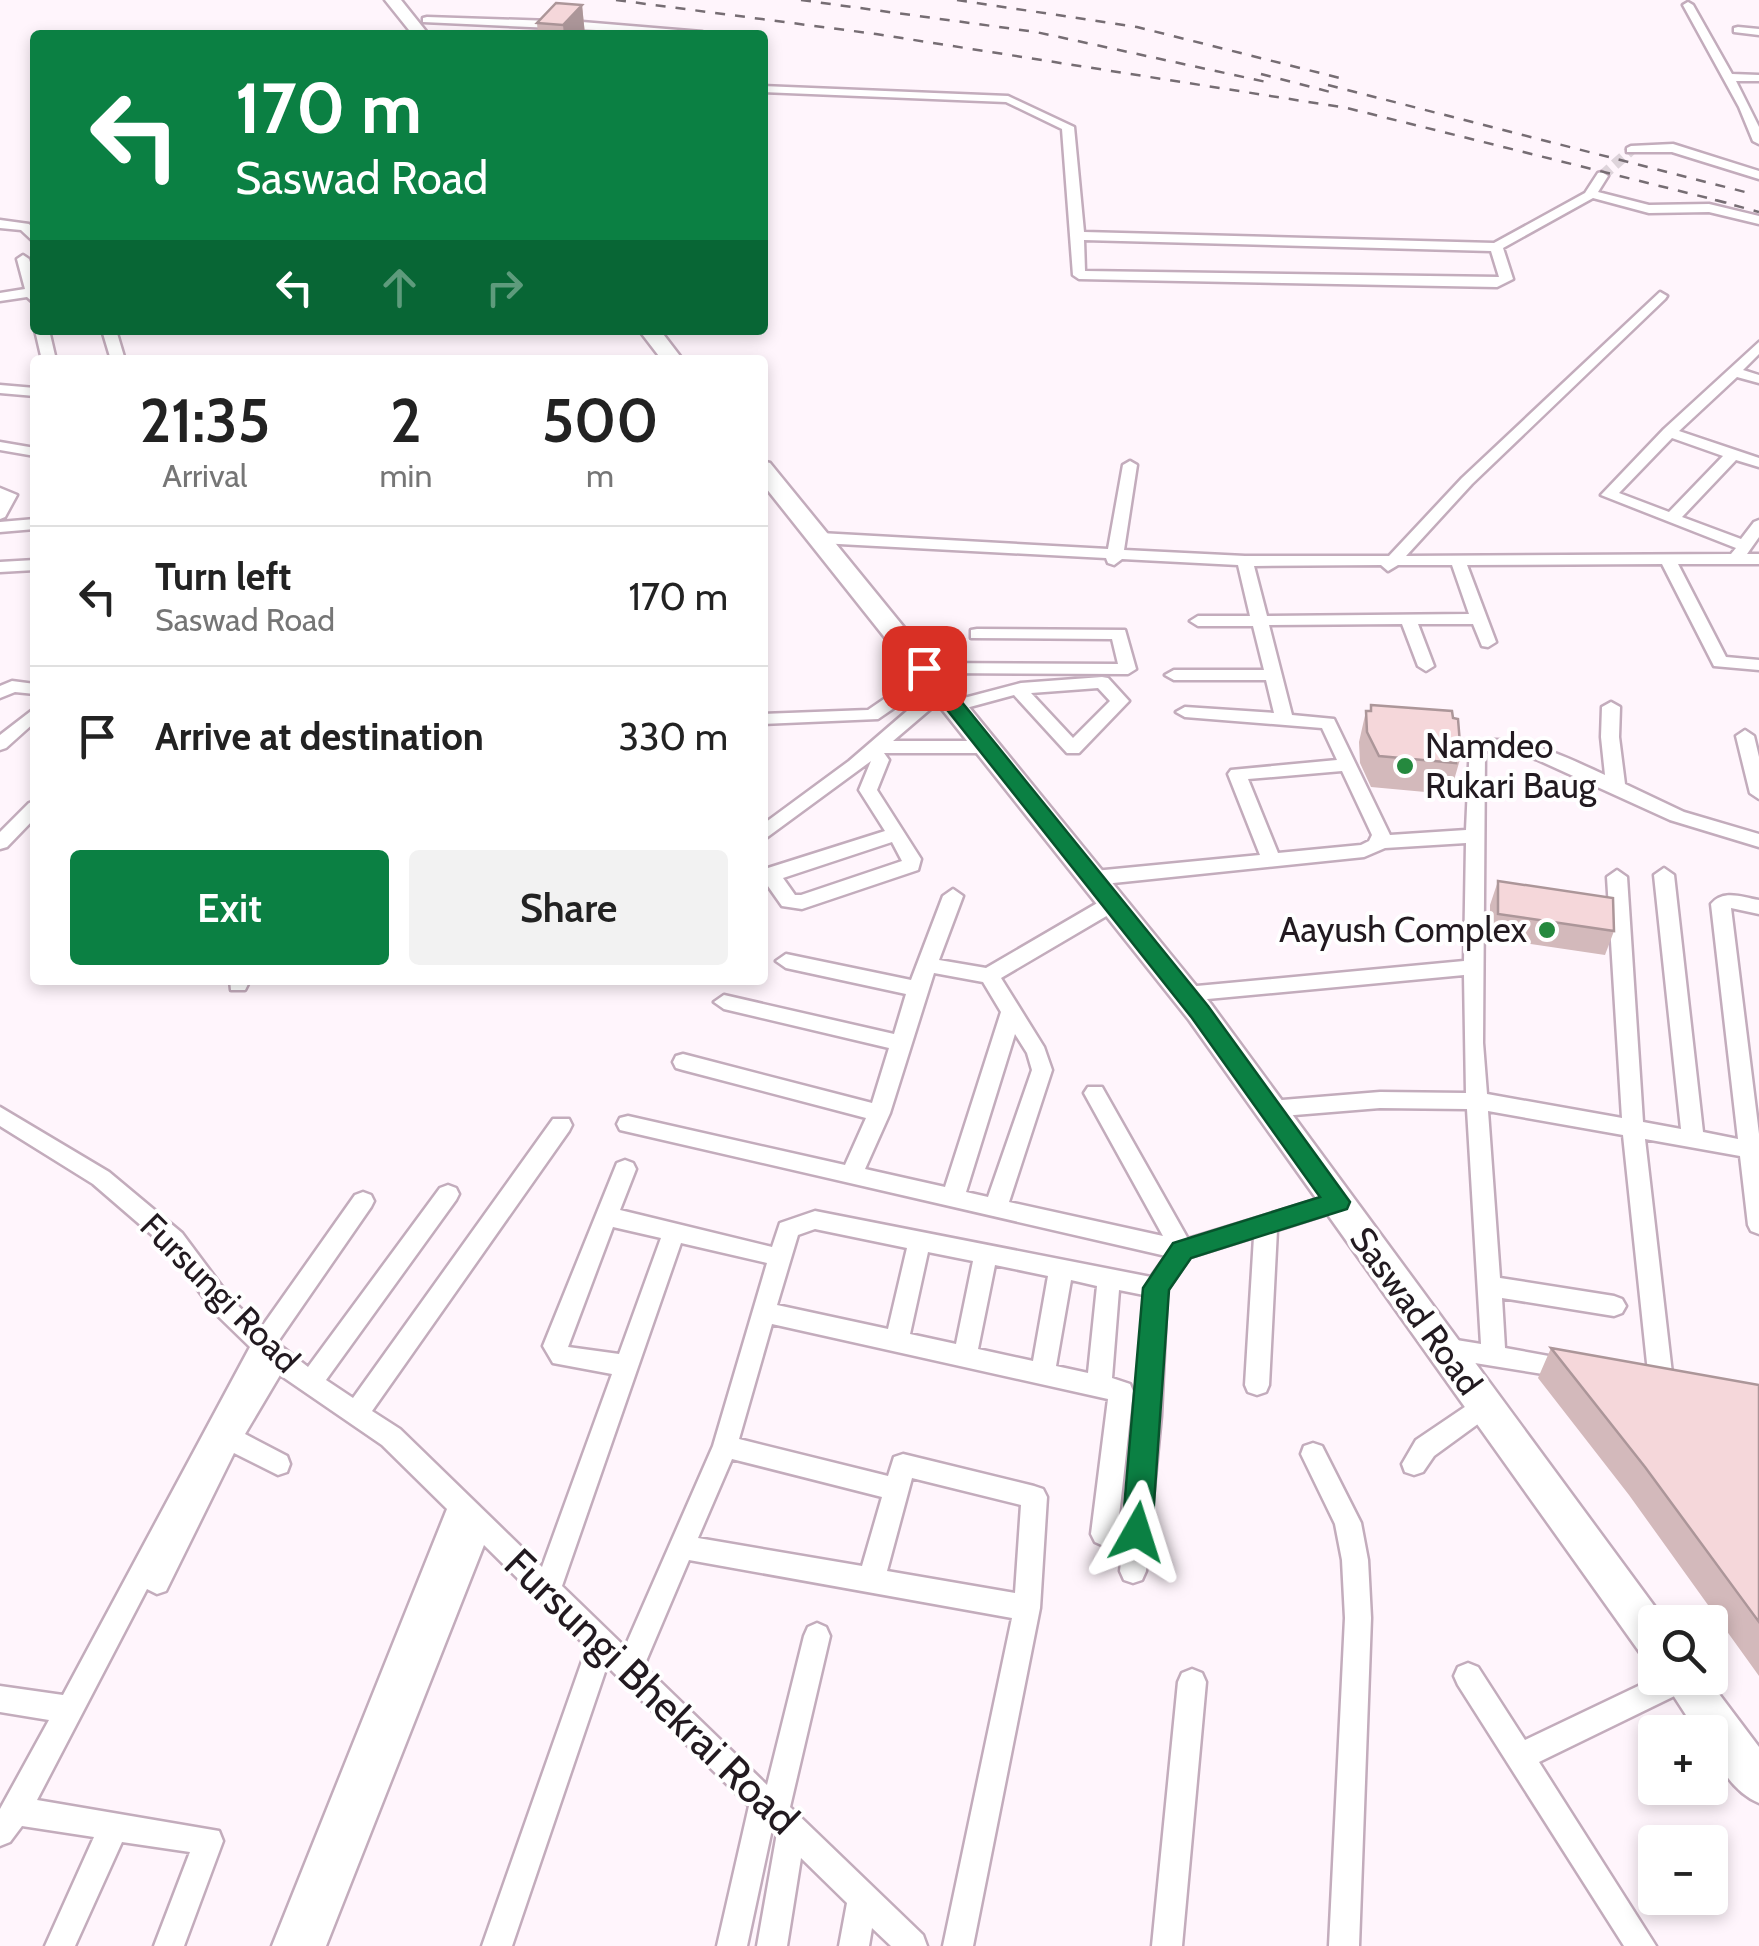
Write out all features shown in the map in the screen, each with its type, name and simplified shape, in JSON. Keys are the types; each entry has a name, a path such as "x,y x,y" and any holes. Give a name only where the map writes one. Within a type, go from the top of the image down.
{"highway":[{"path":"392,0 424,28"},
{"path":"653,335 669,355"},
{"name":"Saswad Road","path":"768,475 1186,994 1638,1617"},
{"path":"1695,1695 1759,1782"}],"street":[{"path":"1688,5 1738,93 1759,141"},
{"path":"424,28 582,25 642,30"},
{"path":"1738,30 1759,32"},
{"path":"1729,77 1759,78"},
{"path":"768,89 1022,102 1068,126 1079,275 1502,282 1506,279 1496,248"},
{"path":"1738,93 1759,95"},
{"path":"1631,150 1673,148 1759,175 1759,165"},
{"path":"1078,236 1496,248 1590,194 1602,176"},
{"path":"1590,194 1649,209 1709,208 1759,220"},
{"path":"0,221 30,222"},
{"path":"0,221 25,227 30,233"},
{"path":"0,297 30,296"},
{"path":"1390,564 1467,482 1660,296"},
{"path":"1759,346 1609,495 1671,518 1737,557 1759,563"},
{"path":"1734,372 1759,380"},
{"path":"0,389 30,392"},
{"path":"1669,432 1759,463"},
{"path":"0,446 30,451"},
{"path":"1671,518 1733,454"},
{"path":"1115,556 1130,466"},
{"path":"0,493 9,496 0,514"},
{"path":"0,527 30,524"},
{"path":"822,541 1246,565 1670,564 1737,557 1759,525"},
{"path":"0,567 30,564"},
{"path":"1670,564 1720,662 1759,665"},
{"path":"1246,565 1284,717"},
{"path":"1459,565 1488,642"},
{"path":"1198,621 1480,618"},
{"path":"1408,620 1426,666"},
{"path":"768,719 872,715 938,685 1128,669 1118,634 977,634"},
{"path":"1174,675 1273,676"},
{"path":"768,830 874,748 938,685 1018,689 1105,682 1120,700 1073,749 1018,689"},
{"path":"0,694 12,686 30,688"},
{"path":"1612,707 1610,737 1616,788"},
{"path":"1185,712 1328,724 1381,835 1378,842"},
{"path":"0,744 30,717"},
{"path":"1745,736 1759,794"},
{"path":"1494,1357 1480,1102 1473,1043 1476,747 1480,743 1543,755 1679,816 1759,841"},
{"path":"874,748 988,747"},
{"path":"874,748 880,760 868,790 912,860 908,868 796,902 789,900 774,879 775,873 895,834"},
{"path":"1271,860 1238,774 1350,766"},
{"path":"7,836 30,812"},
{"path":"928,965 990,976 1103,891 1271,860 1364,851 1378,842 1477,836"},
{"path":"1664,875 1692,1140"},
{"path":"1617,877 1633,1128 1661,1382"},
{"path":"850,1176 879,1113 918,989 953,896"},
{"path":"1759,908 1727,901 1721,904 1756,1151 1759,1225"},
{"path":"786,961 918,989"},
{"path":"1186,994 1475,967"},
{"path":"990,976 1037,1052 1042,1070 996,1206"},
{"path":"724,1002 900,1043"},
{"path":"953,1197 1012,1011"},
{"path":"682,1062 879,1113"},
{"path":"1094,1093 1182,1250"},
{"path":"1270,1108 1380,1100 1480,1102 1756,1151"},
{"name":"Fursungi Road","path":"0,1115 101,1178 174,1240 224,1308 270,1352 391,1437"},
{"path":"628,1124 1182,1250 1338,1202"},
{"path":"356,1414 561,1125"},
{"path":"624,1169 555,1346 561,1356 627,1366"},
{"path":"310,1383 448,1194"},
{"path":"169,1946 209,1841 114,1826 4,1825 270,1352 363,1201"},
{"path":"606,1216 766,1254"},
{"path":"629,1669 725,1446 788,1230 814,1220 1156,1288"},
{"path":"1257,1385 1266,1224"},
{"path":"548,1590 674,1232"},
{"path":"897,1339 920,1239"},
{"path":"1133,1571 1156,1288 1182,1250"},
{"path":"965,1357 986,1253"},
{"path":"1042,1376 1061,1269"},
{"path":"1098,1386 1109,1278"},
{"path":"1488,1286 1614,1306"},
{"path":"766,1313 1121,1391 1104,1534"},
{"path":"1442,1347 1587,1371"},
{"path":"157,1582 270,1352"},
{"path":"1414,1464 1426,1448 1484,1405"},
{"name":"Fursungi Bhekrai Road","path":"391,1437 912,1946"},
{"path":"230,1438 278,1464"},
{"path":"725,1446 896,1490"},
{"path":"1313,1454 1348,1524 1355,1560 1358,1618 1344,1946"},
{"path":"871,1580 903,1464 1034,1497 1027,1608 958,1946"},
{"path":"286,1946 470,1515"},
{"path":"311,1946 470,1515"},
{"path":"684,1548 1027,1608"},
{"path":"732,1946 777,1813 818,1636"},
{"path":"497,1946 602,1642"},
{"path":"1468,1676 1641,1946"},
{"path":"1167,1946 1192,1682"},
{"path":"1518,1758 1648,1695"},
{"path":"0,1699 69,1710"},
{"path":"772,1946 777,1813"},
{"path":"60,1946 114,1826"},
{"path":"854,1946 863,1897"}],"building":[{"path":"556,3 582,5 563,25 537,23"},
{"path":"1371,705 1452,711 1453,718 1458,719 1461,756 1455,755 1456,763 1379,756 1367,732 1366,711 1371,711"},
{"path":"1498,881 1613,898 1614,931 1498,914"},
{"path":"1551,1348 1759,1385 1759,1622 1645,1467"}],"tunnel":[{"path":"1602,176 1631,150"}],"railway":[{"path":"616,0 876,34 1347,108 1728,203"},
{"path":"801,0 1036,32 1271,83"},
{"path":"957,0 1137,27 1348,80"},
{"path":"1261,74 1338,94"},
{"path":"1328,85 1745,192"},
{"path":"1715,200 1759,212"}],"place":[{"name":"Namdeo Rukari Baug","path":"1405,766"},
{"name":"Aayush Complex","path":"1547,930"}],"route":[{"path":"924,668 1200,1012 1338,1202 1182,1250 1156,1288 1137,1532"}]}
